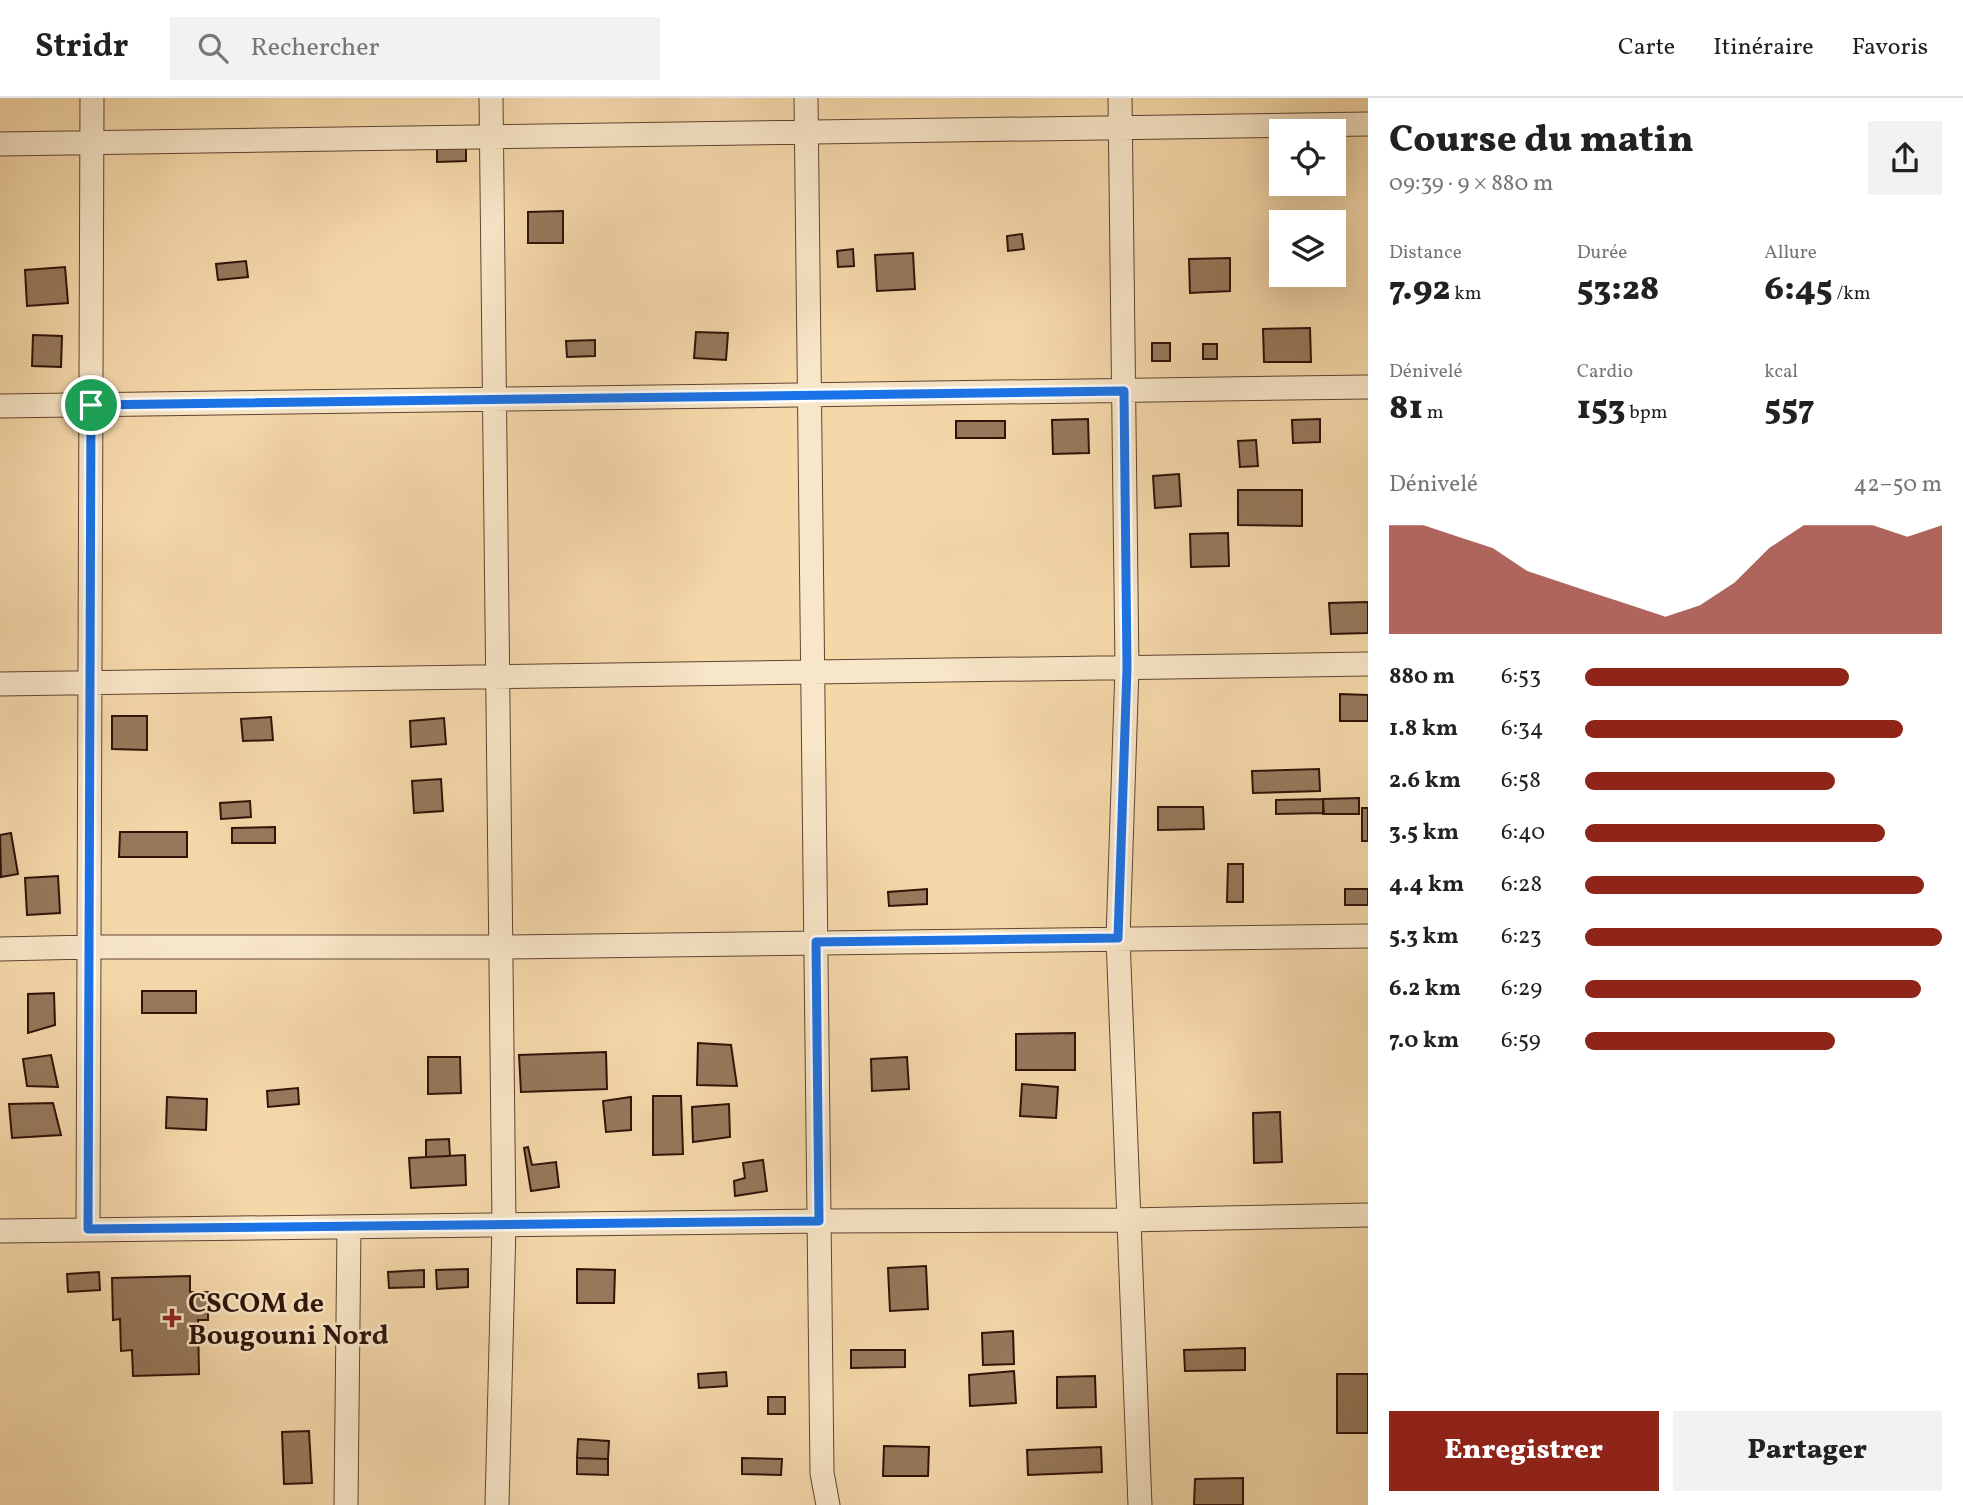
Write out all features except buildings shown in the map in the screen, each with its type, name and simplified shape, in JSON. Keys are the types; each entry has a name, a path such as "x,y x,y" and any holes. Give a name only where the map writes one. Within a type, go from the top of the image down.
{"street":[{"path":"88,1229 92,98"},
{"path":"491,98 504,1225 498,1505"},
{"path":"806,98 822,1473 828,1505"},
{"path":"1120,98 1127,668 1118,938 1140,1505"},
{"path":"0,144 1368,124"},
{"path":"0,406 1368,387"},
{"path":"0,684 1368,664"},
{"path":"0,949 500,947 1368,936"},
{"path":"0,1230 1128,1220 1368,1215"},
{"path":"346,1505 349,1228"}],"place":[{"name":"CSCOM de Bougouni Nord","path":"172,1318"}],"route":[{"path":"1124,391 1127,668 1118,938 816,942 819,1221 88,1229 91,405 1124,391"}]}
